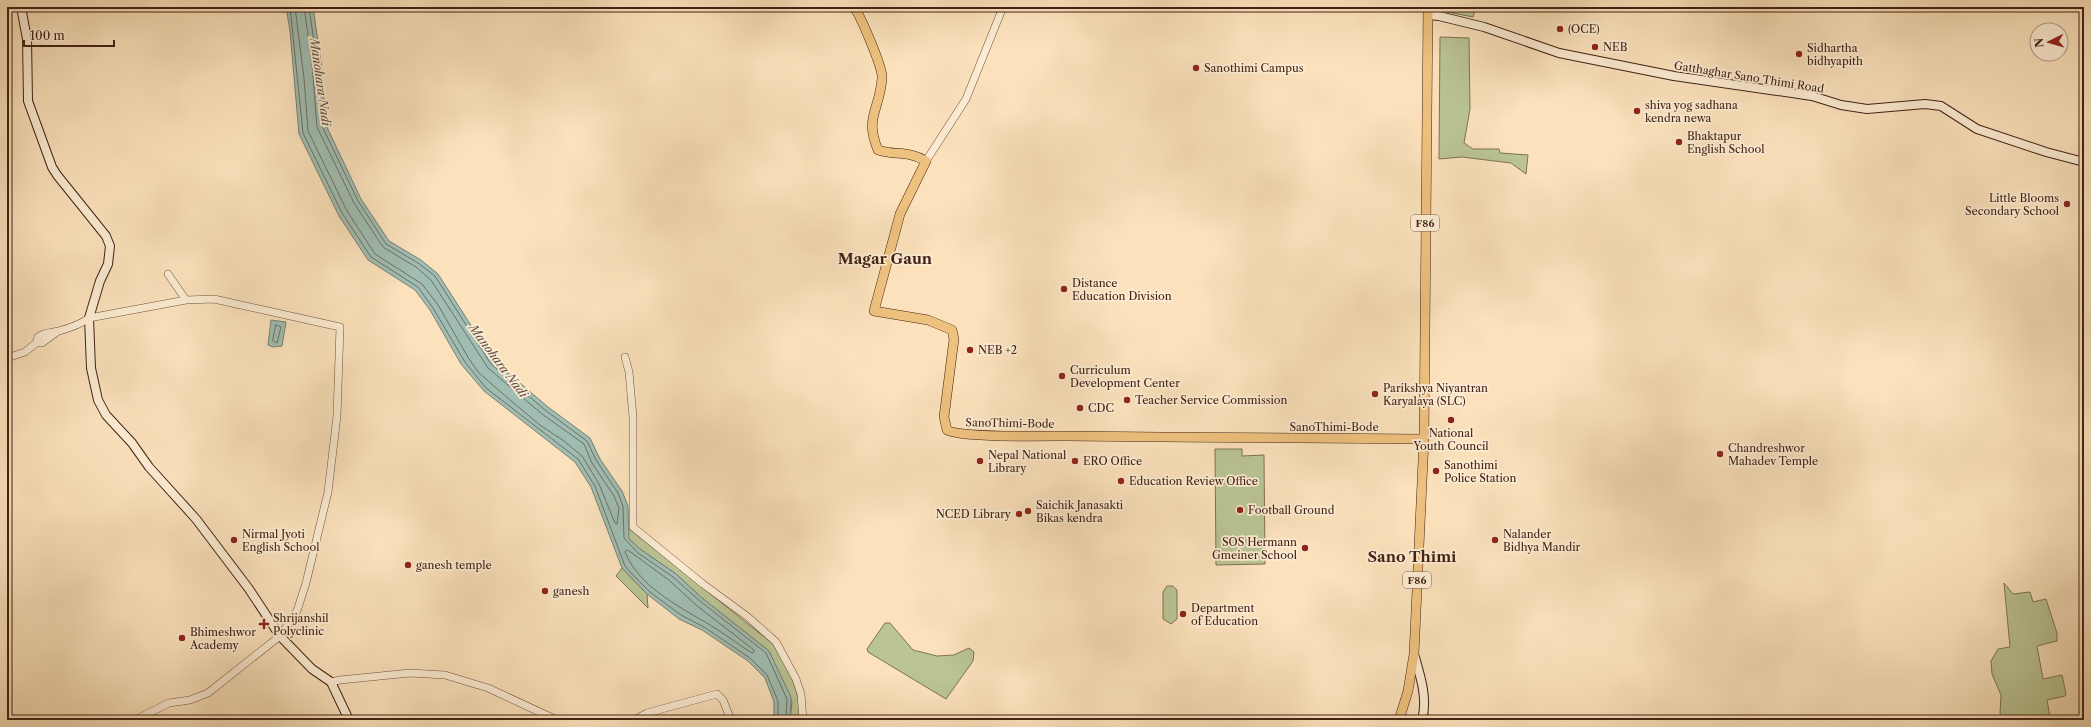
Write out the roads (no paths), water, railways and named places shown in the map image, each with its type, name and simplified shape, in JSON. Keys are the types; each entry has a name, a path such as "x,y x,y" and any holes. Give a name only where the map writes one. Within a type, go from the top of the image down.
{"main road":[{"path":"21,7 27,40 28,101 52,166 57,176 106,236 110,246 108,264 100,281 89,318 91,368 98,400 106,415 172,494 196,519 248,589 280,636 312,669 331,682 349,720"},
{"path":"854,7 882,72 881,85 871,126 873,140 878,150 887,153 914,154 926,161"},
{"name":"Gatthaghar Sano Thimi Road","path":"1428,11 1439,16 1484,27 1559,53 1674,76 1812,96 1841,105 1867,109 1925,104 1941,106 1977,129 2040,150 2084,162"},
{"name":"F86","path":"1399,720 1408,691 1414,654 1424,438 1428,11"},
{"name":"SanoThimi-Bode","path":"926,161 900,214 874,311 928,320 952,330 954,339 944,417 945,426 951,432 1007,435 1168,438 1424,438"},
{"path":"1414,654 1422,680 1425,703 1422,720"}],"street":[{"path":"926,161 966,99 1003,7"},
{"path":"168,274 186,300"},
{"path":"7,358 25,352 36,343 38,337 43,333 59,331 82,323 89,318 186,300 214,299 340,327 337,416 328,492 297,611 280,636 208,693 190,700 169,702 135,720"},
{"path":"625,357 629,372 633,417 633,527 703,584 748,617 776,642 796,679 801,694 803,720"},
{"path":"331,682 410,674 445,674 488,688 557,720"},
{"path":"634,720 647,713 717,694 723,700 731,720"}],"water":[{"name":"Manohara Nadi","path":"286,7 313,7 321,62 326,125 361,199 389,241 421,260 438,274 494,361 548,407 590,438 600,459 622,491 628,506 629,539 640,549 676,574 702,598 769,651 791,697 790,720 774,720 774,702 765,678 748,661 702,630 679,619 647,594 622,568 591,487 575,462 484,391 461,364 430,310 415,290 368,260 339,216 299,134 290,31"},
{"path":"271,320 286,322 282,346 273,347 268,345"}],"place":[{"name":"(OCE)","path":"1560,29"},
{"name":"NEB","path":"1595,47"},
{"name":"Sidhartha bidhyapith","path":"1799,54"},
{"name":"Sanothimi Campus","path":"1196,68"},
{"name":"shiva yog sadhana kendra newa","path":"1637,111"},
{"name":"Bhaktapur English School","path":"1679,142"},
{"name":"Little Blooms Secondary School","path":"2067,204"},
{"name":"Distance Education Division","path":"1064,289"},
{"name":"NEB +2","path":"970,350"},
{"name":"Curriculum Development Center","path":"1062,376"},
{"name":"Parikshya Niyantran Karyalaya (SLC)","path":"1375,394"},
{"name":"Teacher Service Commission","path":"1127,400"},
{"name":"CDC","path":"1080,408"},
{"name":"National Youth Council","path":"1451,420"},
{"name":"Chandreshwor Mahadev Temple","path":"1720,454"},
{"name":"Nepal National Library","path":"980,461"},
{"name":"ERO Office","path":"1075,461"},
{"name":"Sanothimi Police Station","path":"1436,471"},
{"name":"Education Review Office","path":"1121,481"},
{"name":"Football Ground","path":"1240,510"},
{"name":"Saichik Janasakti Bikas kendra","path":"1028,511"},
{"name":"NCED Library","path":"1019,514"},
{"name":"Nirmal Jyoti English School","path":"234,540"},
{"name":"Nalander Bidhya Mandir","path":"1495,540"},
{"name":"SOS Hermann Gmeiner School","path":"1305,548"},
{"name":"ganesh temple","path":"408,565"},
{"name":"ganesh","path":"545,591"},
{"name":"Department of Education","path":"1183,614"},
{"name":"Shrijanshil Polyclinic","path":"264,624"},
{"name":"Bhimeshwor Academy","path":"182,638"}],"district":[{"name":"Magar Gaun","path":"885,259"},
{"name":"Sano Thimi","path":"1412,557"}]}
